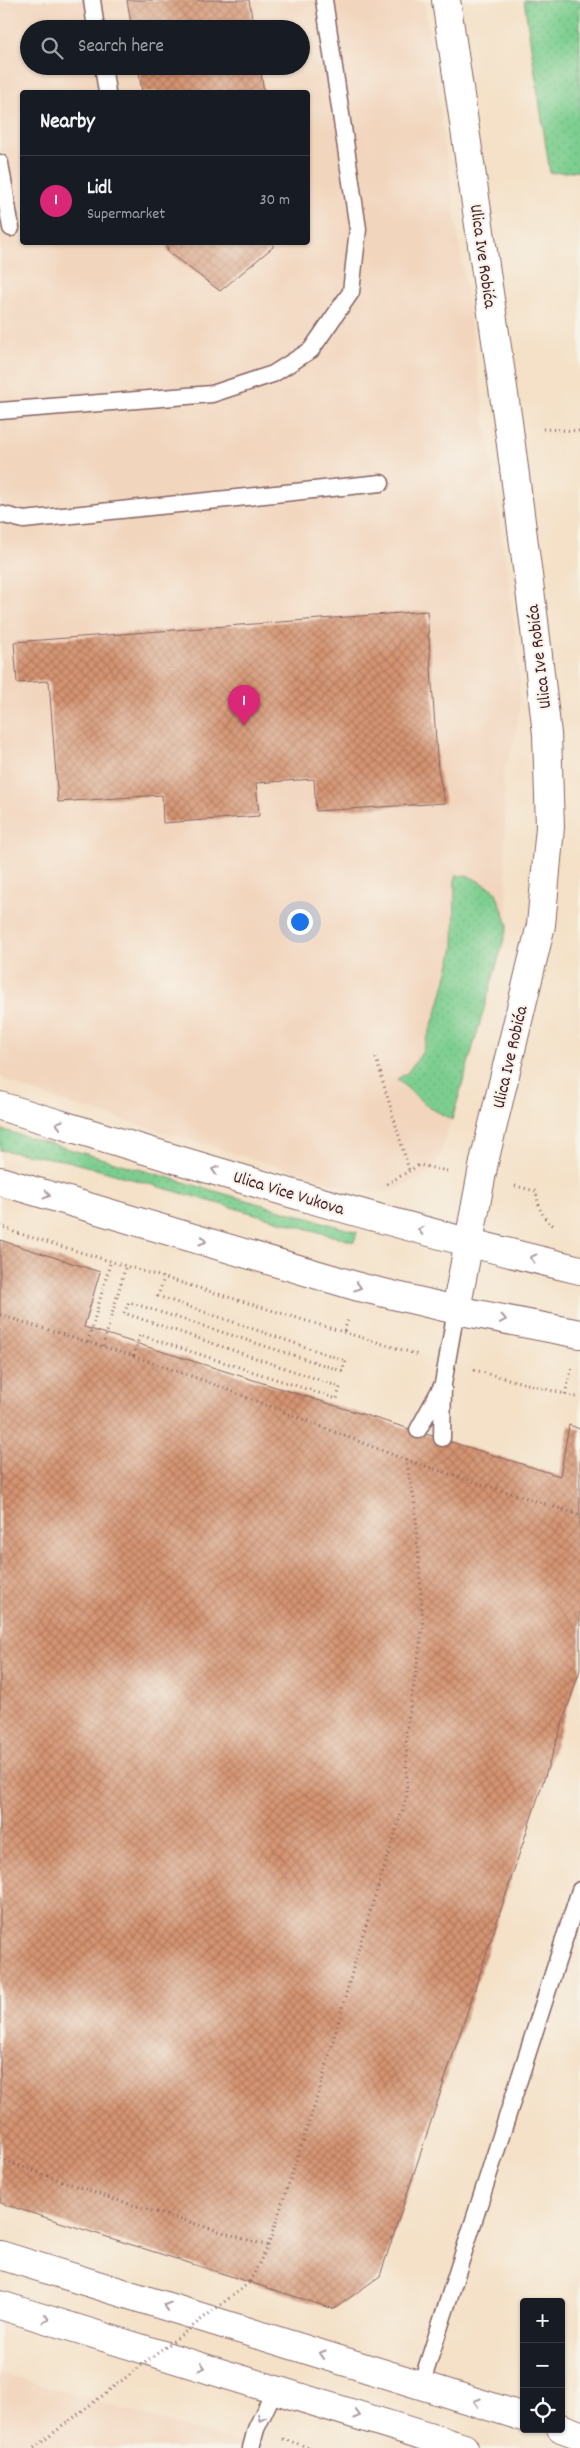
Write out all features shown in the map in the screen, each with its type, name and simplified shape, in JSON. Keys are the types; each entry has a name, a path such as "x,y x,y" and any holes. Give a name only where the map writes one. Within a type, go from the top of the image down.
{"street":[{"name":"Ulica Ive Robića","path":"446,0 508,422 534,622 547,734 550,827 541,925 484,1162 456,1310"},
{"name":"Ulica Vice Vukova","path":"0,1106 468,1243 580,1270"},
{"path":"0,1181 359,1288 456,1310 577,1346"},
{"path":"0,2255 520,2416"},
{"path":"0,2305 275,2389 450,2446"},
{"path":"565,2429 580,2435"}],"lane":[{"path":"92,0 95,20"},
{"path":"0,411 212,394 273,374 311,350 351,292 358,229 324,0"},
{"path":"104,75 107,90"},
{"path":"0,163 11,228"},
{"path":"0,514 24,520 381,483"},
{"path":"442,1438 443,1384 456,1310"},
{"path":"418,1430 443,1384"},
{"path":"421,2385 580,1890"},
{"path":"251,2448 256,2429 275,2389"}],"path":[{"path":"541,429 580,430"},
{"path":"376,1058 409,1170"},
{"path":"521,1188 536,1191 539,1209 543,1218 560,1229"},
{"path":"0,1225 14,1232 415,1354"},
{"path":"88,1342 110,1260"},
{"path":"103,1346 126,1265"},
{"path":"133,1356 140,1335 337,1399 340,1387 124,1313 128,1302 342,1371 346,1361 158,1296 164,1278"},
{"path":"0,1315 103,1346 208,1382 406,1460 580,1515"},
{"path":"565,1394 577,1346"},
{"path":"492,1375 580,1398"},
{"path":"34,2448 249,2283 268,2246 320,2089 359,1947 407,1796 406,1734 423,1626 415,1504 406,1460"},
{"path":"0,2159 110,2198 268,2246"}],"shaded area":[{"path":"0,0 424,0 513,614 520,684 519,713 514,741 503,774 508,925 504,944 440,1156 428,1173 395,1191 379,1193 360,1191 60,1101 23,1088 0,1077"},
{"path":"0,2373 255,2448 0,2448"}],"green space":[{"path":"524,0 580,0 580,171 550,173"},
{"path":"467,875 495,890 508,925 452,1120 427,1106 397,1079 407,1073 422,1053 440,1002 454,948 455,876"},
{"path":"0,1129 357,1232 354,1242 68,1161 0,1150"}],"building":[{"path":"127,0 249,0 252,20 130,20"},
{"path":"139,75 261,75 264,90 142,90"},
{"path":"167,245 273,245 273,247 220,291 168,252"},
{"path":"427,611 438,770 445,803 316,811 314,779 256,783 259,816 163,823 162,795 58,802 49,681 17,683 14,642"},
{"path":"0,1240 100,1272 84,1327 560,1476 569,1425 580,1429 580,1670 380,2276 334,2309 0,2203"}],"place":[{"name":"Lidl","path":"244,726"}]}
